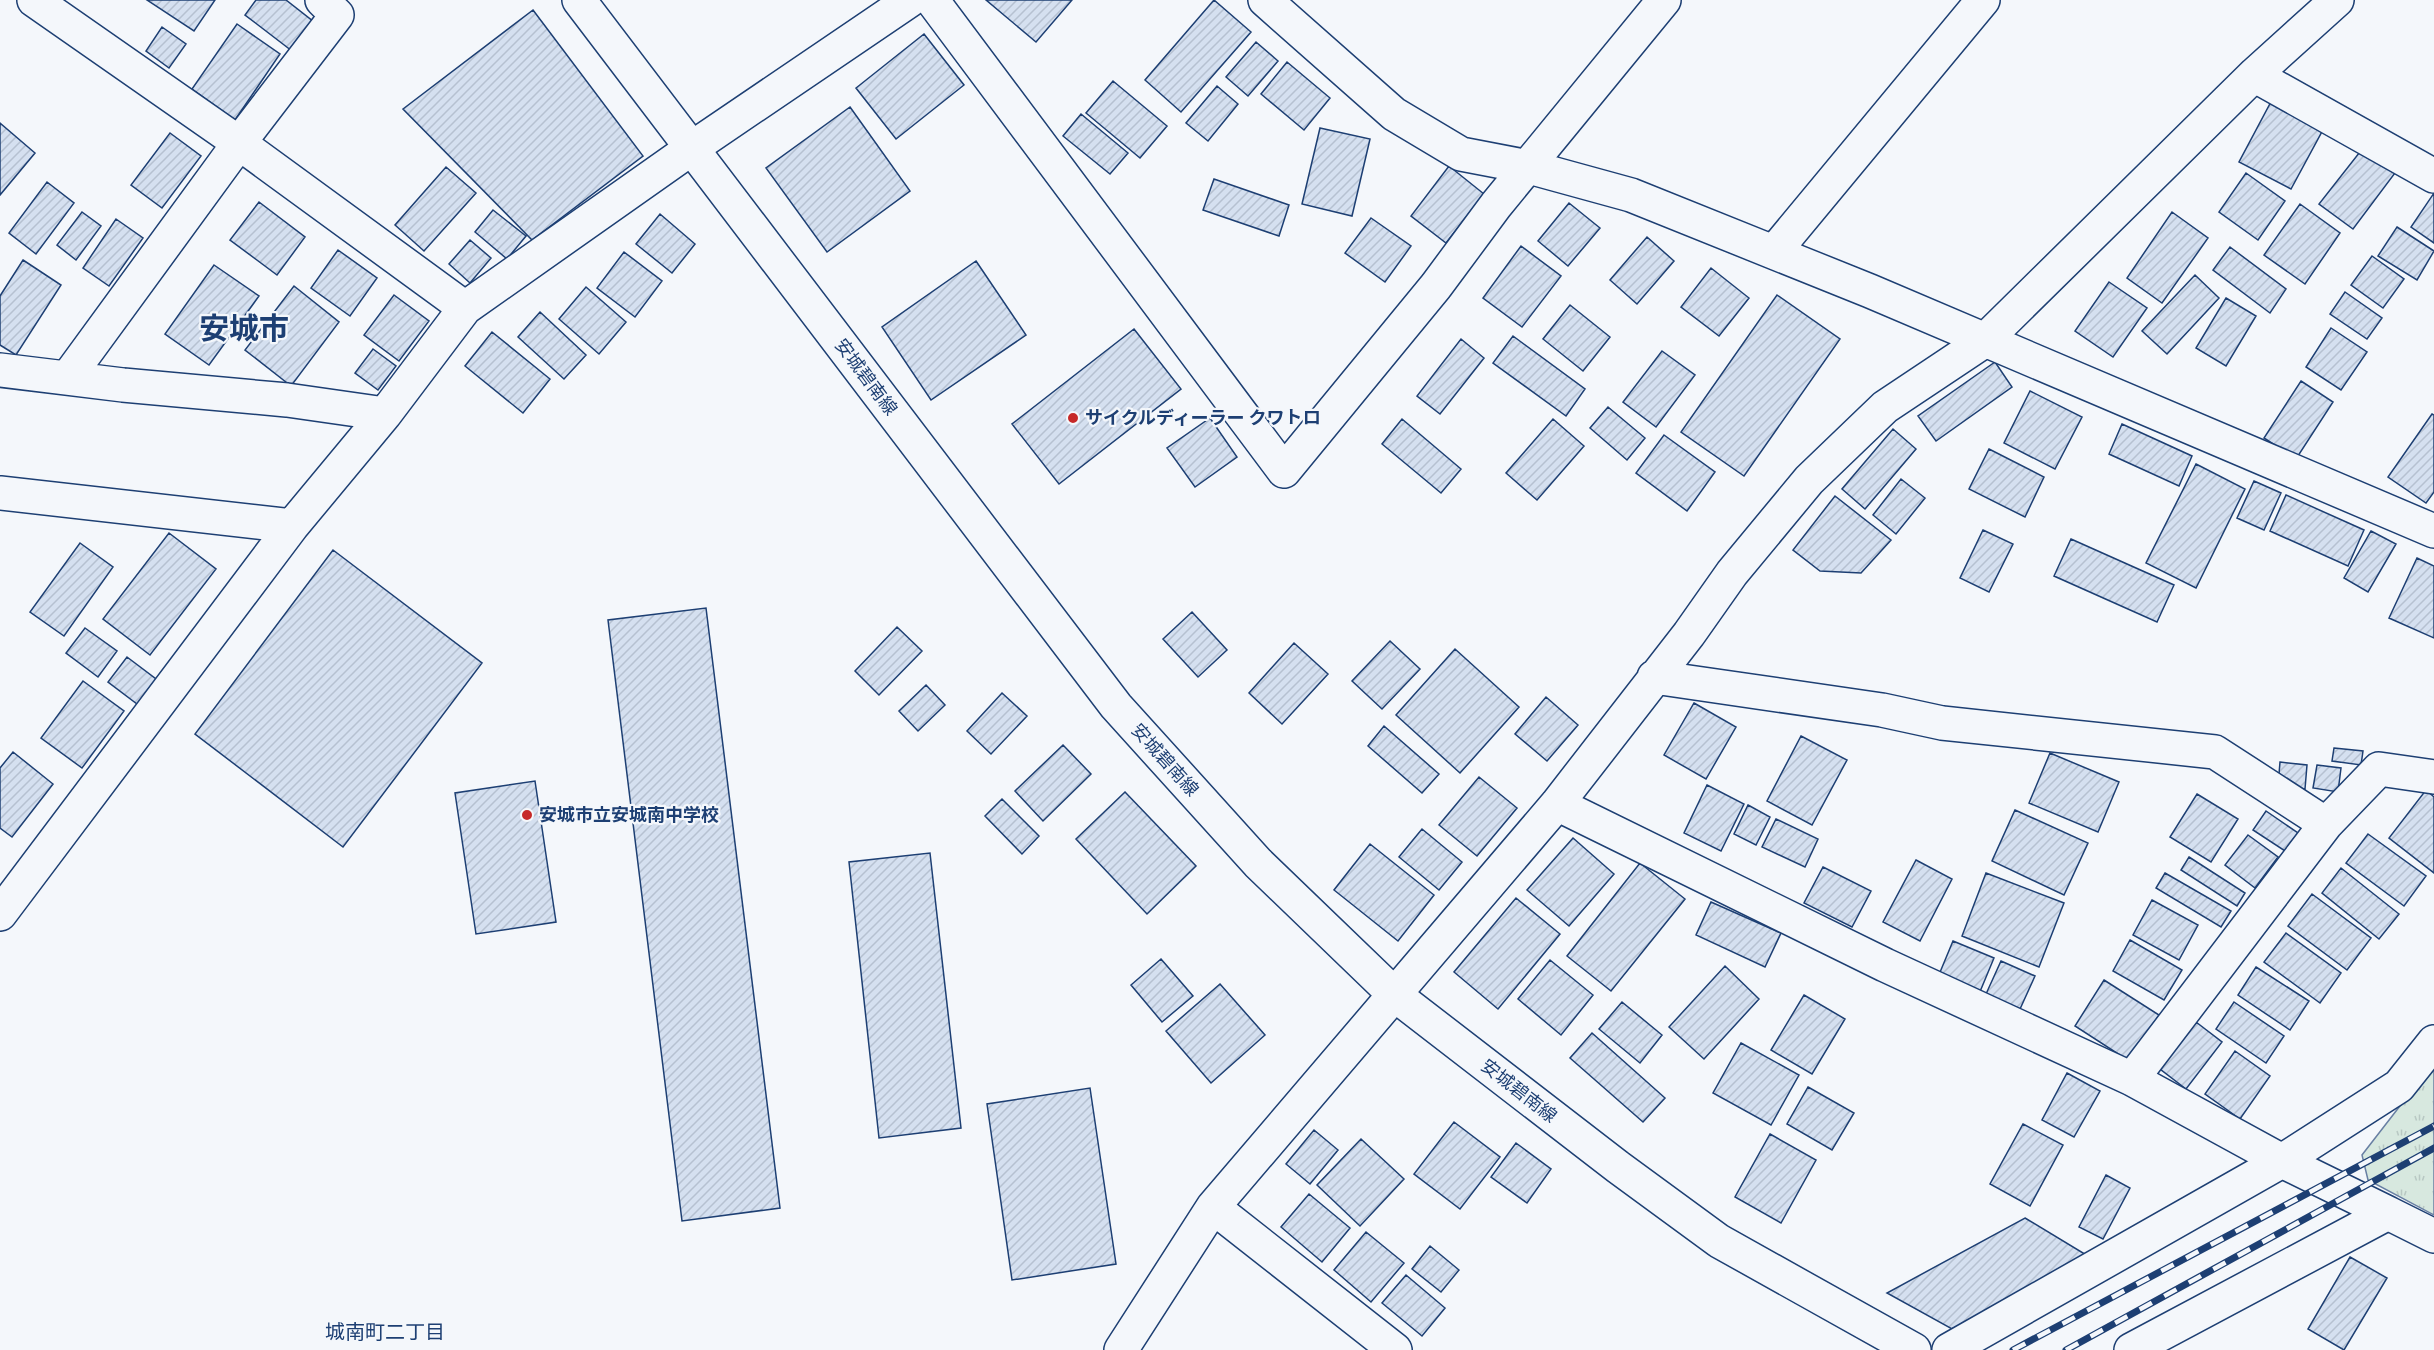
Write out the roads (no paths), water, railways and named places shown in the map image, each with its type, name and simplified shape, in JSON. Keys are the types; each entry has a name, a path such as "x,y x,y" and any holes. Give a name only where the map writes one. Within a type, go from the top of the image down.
{"street":[{"path":"34,0 239,143 465,308"},
{"path":"68,377 239,143 338,15 322,0"},
{"name":"安城碧南線","path":"579,0 1116,706 1258,863 1395,995 1618,1167 1719,1241 1914,1350"},
{"path":"0,914 292,526 385,414 465,308 692,148 910,0"},
{"path":"932,0 1284,471 1436,286 1496,205 1664,0"},
{"path":"1774,252 1983,0"},
{"path":"1121,1350 1213,1207 1557,804 1689,634 1732,573 1809,480 1885,407 1984,341 2254,75 2337,0"},
{"path":"1284,6 1394,114 1461,154 1529,167 1631,195 1774,252 2434,531"},
{"path":"2254,75 2434,176"},
{"path":"0,370 123,385 287,400 385,414"},
{"path":"0,492 292,526"},
{"path":"1654,677 1882,710 1941,723 2215,752 2326,824"},
{"path":"2132,1079 2326,824 2379,770 2434,777"},
{"path":"1557,804 1885,965 2132,1079 2282,1161 2434,1236"},
{"path":"1949,1350 2282,1161 2399,1086 2434,1042"},
{"path":"1213,1207 1395,1350"},
{"path":"2131,1350 2388,1213"}],"railway":[{"path":"2013,1350 2434,1126"},
{"path":"2066,1350 2434,1148"}],"place":[{"name":"サイクルディーラー クワトロ","path":"1073,418"},
{"name":"安城市立安城南中学校","path":"527,815"}],"district":[{"name":"安城市","path":"244,329"},
{"name":"城南町二丁目","path":"385,1332"}]}
